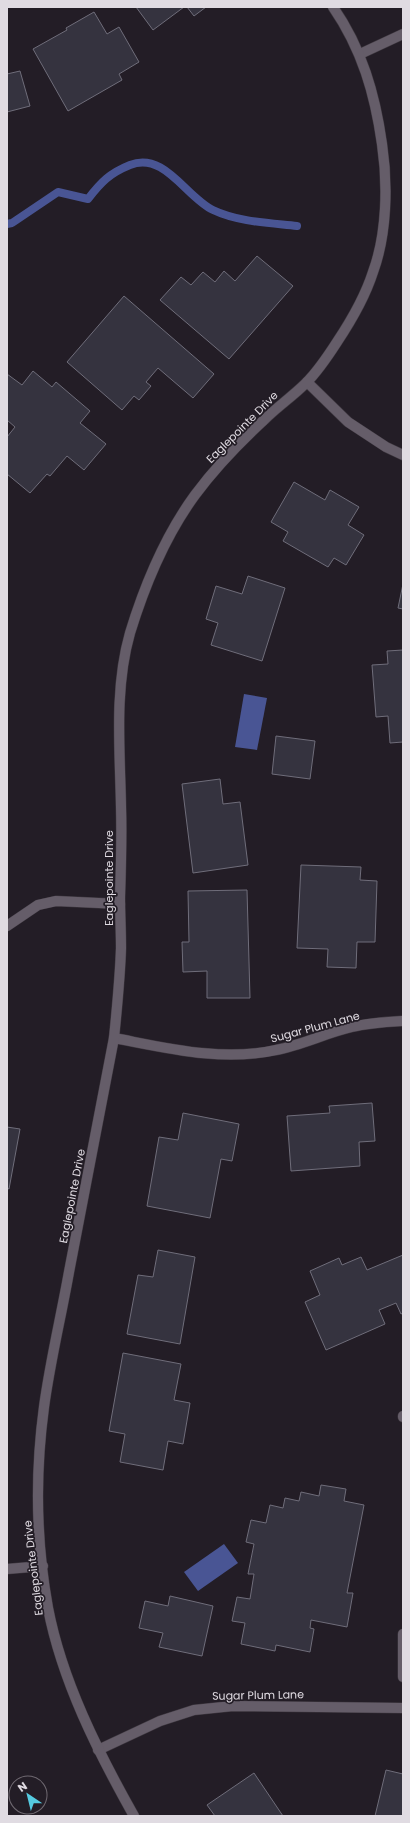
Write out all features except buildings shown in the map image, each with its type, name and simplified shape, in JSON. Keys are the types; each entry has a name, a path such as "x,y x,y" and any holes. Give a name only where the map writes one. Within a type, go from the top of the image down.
{"street":[{"name":"Eaglepointe Drive","path":"134,1816 98,1750 61,1654 48,1609 39,1537 38,1507 44,1407 114,1038 119,992 121,945 120,696 129,637 140,603 156,563 174,528 195,495 227,457 265,419 307,382 330,353 348,326 374,271 385,212 384,152 376,105 366,71 360,54 333,7"},
{"path":"360,54 403,34"},
{"path":"307,382 348,422 386,447 403,455"},
{"path":"7,926 38,905 56,901 120,904"},
{"name":"Sugar Plum Lane","path":"114,1038 182,1052 208,1055 243,1055 276,1050 353,1027 403,1021"},
{"path":"7,1569 43,1566"},
{"path":"403,1634 403,1677"},
{"name":"Sugar Plum Lane","path":"98,1750 160,1720 194,1710 233,1706 403,1708"}],"water":[{"path":"244,694 267,698 257,750 235,747"},
{"path":"224,1544 238,1563 198,1591 184,1572"}],"waterway":[{"path":"7,224 12,223 58,192 88,199 111,175 130,165 142,162 154,164 164,170 174,177 193,196 213,210 243,220 297,226"}]}
